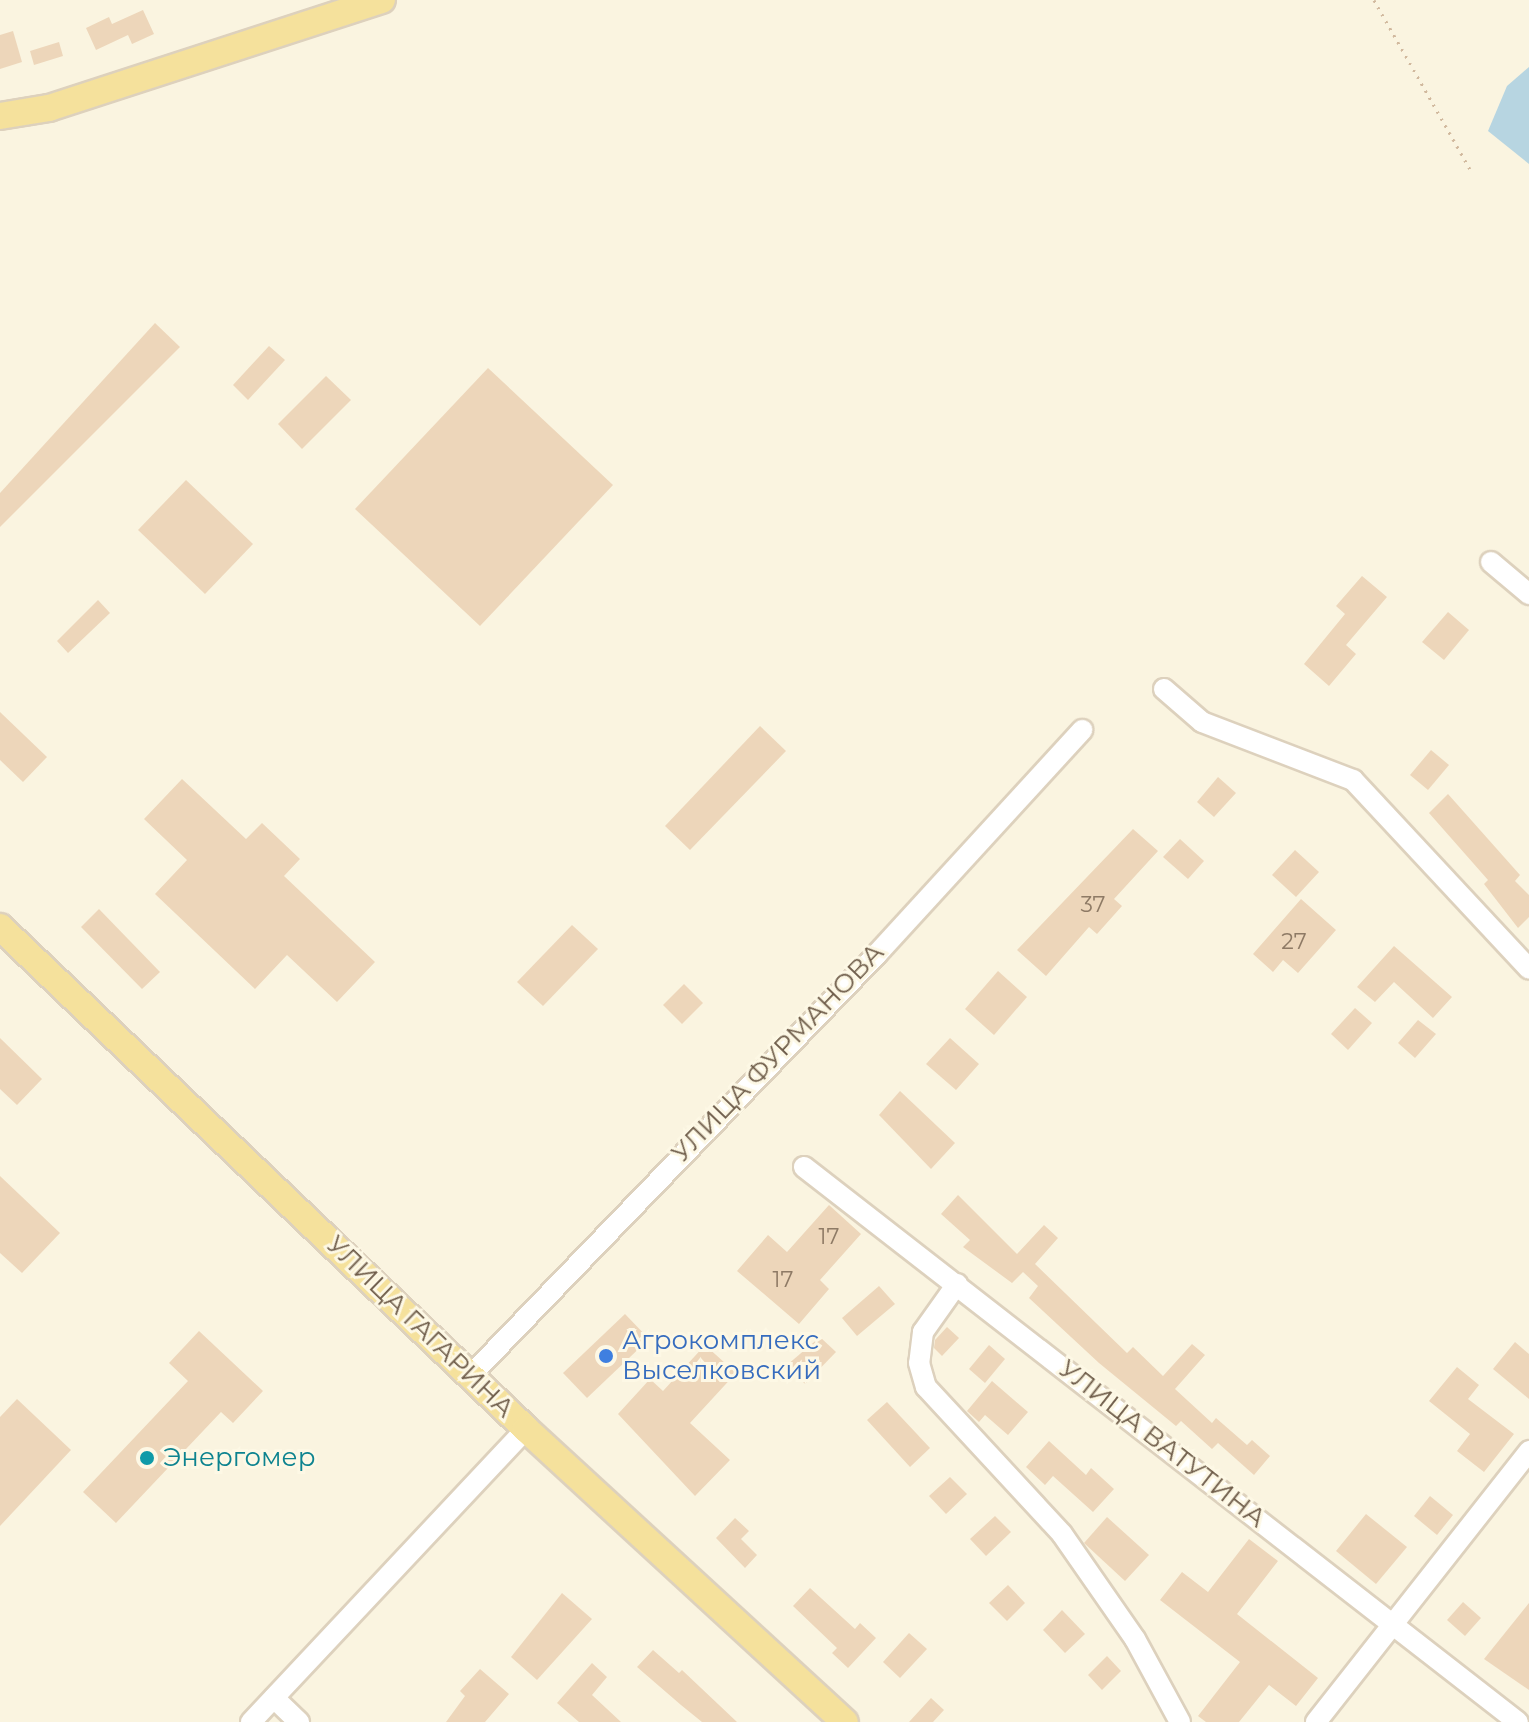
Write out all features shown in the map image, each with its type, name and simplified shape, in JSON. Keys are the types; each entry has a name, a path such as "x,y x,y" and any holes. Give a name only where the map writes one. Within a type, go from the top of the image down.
{"main road":[{"path":"0,116 64,104 377,1"},
{"name":"УЛИЦА ГАГАРИНА","path":"0,927 472,1374 526,1429 845,1722"}],"street":[{"path":"1491,562 1529,594"},
{"path":"1164,689 1202,722 1353,780 1529,969"},
{"name":"УЛИЦА ФУРМАНОВА","path":"472,1374 877,954 1082,730"},
{"name":"УЛИЦА ВАТУТИНА","path":"804,1167 1518,1722"},
{"path":"957,1284 923,1332 919,1363 926,1387 1062,1534 1135,1639 1180,1722"},
{"path":"251,1722 526,1429"},
{"path":"1316,1722 1529,1451"},
{"path":"274,1698 299,1722"}],"path":[{"path":"1374,0 1470,169"}],"water":[{"path":"1529,67 1529,164 1488,131 1507,86"}],"building":[{"path":"143,10 154,34 132,44 128,35 96,50 86,28 109,17 112,24"},
{"path":"13,31 22,62 0,69 0,35"},
{"path":"59,42 63,56 34,65 30,51"},
{"path":"155,323 180,347 0,527 0,493"},
{"path":"269,346 285,360 248,400 233,385"},
{"path":"488,368 613,485 480,626 355,509"},
{"path":"326,376 351,400 302,449 278,424"},
{"path":"186,480 253,544 205,594 138,530"},
{"path":"1362,576 1387,597 1346,645 1356,654 1329,686 1304,664 1345,614 1336,606"},
{"path":"98,600 110,613 68,653 57,641"},
{"path":"1448,612 1469,630 1444,660 1422,642"},
{"path":"0,712 47,757 23,782 0,760"},
{"path":"760,726 786,751 690,850 665,826"},
{"path":"1431,750 1449,765 1428,790 1410,775"},
{"path":"1218,777 1236,793 1214,817 1197,802"},
{"path":"182,779 246,839 262,823 300,859 284,876 375,962 337,1002 287,955 255,989 155,894 187,860 144,819"},
{"path":"1448,794 1520,875 1515,881 1529,895 1529,917 1518,928 1484,884 1488,880 1429,813"},
{"path":"1133,829 1158,851 1114,899 1122,906 1097,934 1089,927 1046,976 1017,950"},
{"path":"1180,839 1204,861 1188,879 1163,857"},
{"path":"1295,850 1319,872 1296,897 1272,875"},
{"path":"1301,899 1336,930 1298,973 1283,960 1273,972 1253,954"},
{"path":"99,909 160,972 142,989 81,927"},
{"path":"572,925 598,949 543,1006 517,982"},
{"path":"1394,946 1452,997 1433,1018 1394,982 1375,1002 1357,987"},
{"path":"998,971 1027,997 994,1035 965,1009"},
{"path":"684,984 703,1003 682,1024 663,1005"},
{"path":"1355,1008 1372,1023 1348,1050 1331,1034"},
{"path":"1418,1020 1436,1034 1415,1058 1398,1043"},
{"path":"0,1038 42,1079 17,1105 0,1089"},
{"path":"950,1038 979,1064 956,1090 926,1064"},
{"path":"900,1091 955,1143 931,1169 879,1115"},
{"path":"0,1176 60,1233 22,1273 0,1253"},
{"path":"958,1195 1017,1254 1044,1225 1058,1238 1035,1264 1127,1353 1133,1347 1163,1376 1192,1344 1205,1355 1175,1389 1212,1423 1216,1418 1247,1445 1252,1440 1270,1456 1254,1475 1218,1443 1212,1449 1181,1421 1176,1426 1099,1363 1029,1298 1038,1286 1023,1272 1012,1283 963,1247 970,1240 941,1214"},
{"path":"829,1205 861,1234 820,1280 829,1289 799,1324 737,1271 768,1235 787,1252"},
{"path":"879,1286 895,1304 857,1336 842,1318"},
{"name":"Агрокомплекс Выселковский","path":"625,1314 649,1339 587,1398 563,1373"},
{"path":"947,1327 959,1338 942,1356 934,1348 935,1340"},
{"name":"Энергомер","path":"199,1331 263,1391 233,1423 221,1412 116,1523 83,1492 188,1381 169,1363"},
{"path":"820,1337 836,1352 805,1384 787,1365"},
{"path":"1515,1342 1529,1354 1529,1399 1493,1369"},
{"path":"705,1345 736,1373 690,1423 730,1460 695,1496 618,1414 650,1379 663,1391"},
{"path":"989,1345 1005,1359 985,1383 969,1369"},
{"path":"1457,1367 1479,1385 1468,1399 1514,1434 1484,1472 1457,1451 1470,1434 1429,1401"},
{"path":"992,1381 1028,1412 1008,1435 985,1415 979,1422 967,1411"},
{"path":"17,1399 71,1450 0,1526 0,1417"},
{"path":"887,1402 930,1448 910,1467 867,1420"},
{"path":"1049,1441 1086,1475 1091,1468 1114,1489 1093,1512 1053,1476 1045,1485 1026,1467"},
{"path":"950,1477 967,1494 946,1514 929,1496"},
{"path":"1430,1496 1453,1515 1437,1535 1414,1516"},
{"path":"1366,1514 1407,1547 1376,1584 1336,1551"},
{"path":"995,1516 1011,1532 986,1556 970,1539"},
{"path":"1107,1517 1149,1555 1125,1581 1084,1543"},
{"path":"735,1518 749,1531 741,1539 757,1555 745,1568 716,1538"},
{"path":"1249,1539 1278,1561 1237,1614 1318,1678 1296,1706 1269,1685 1239,1722 1206,1722 1198,1716 1240,1662 1160,1600 1182,1572 1208,1592"},
{"path":"1008,1585 1025,1603 1007,1621 989,1603"},
{"path":"810,1588 855,1629 860,1623 876,1638 848,1668 832,1653 837,1648 793,1606"},
{"path":"562,1593 592,1619 537,1680 511,1657"},
{"path":"1463,1602 1481,1618 1465,1636 1447,1620"},
{"path":"1529,1603 1529,1690 1484,1659"},
{"path":"1062,1610 1085,1634 1065,1653 1043,1630"},
{"path":"909,1633 927,1649 900,1678 883,1662"},
{"path":"653,1650 679,1673 682,1670 737,1722 702,1722 681,1705 637,1667"},
{"path":"1107,1656 1121,1671 1102,1690 1088,1675"},
{"path":"592,1663 607,1677 592,1695 621,1722 579,1722 557,1703"},
{"path":"480,1669 509,1694 485,1722 446,1722 465,1696 460,1691"},
{"path":"931,1698 944,1710 933,1722 909,1722"}],"place":[{"name":"Агрокомплекс Выселковский","path":"606,1356"},
{"name":"Энергомер","path":"147,1458"}]}
